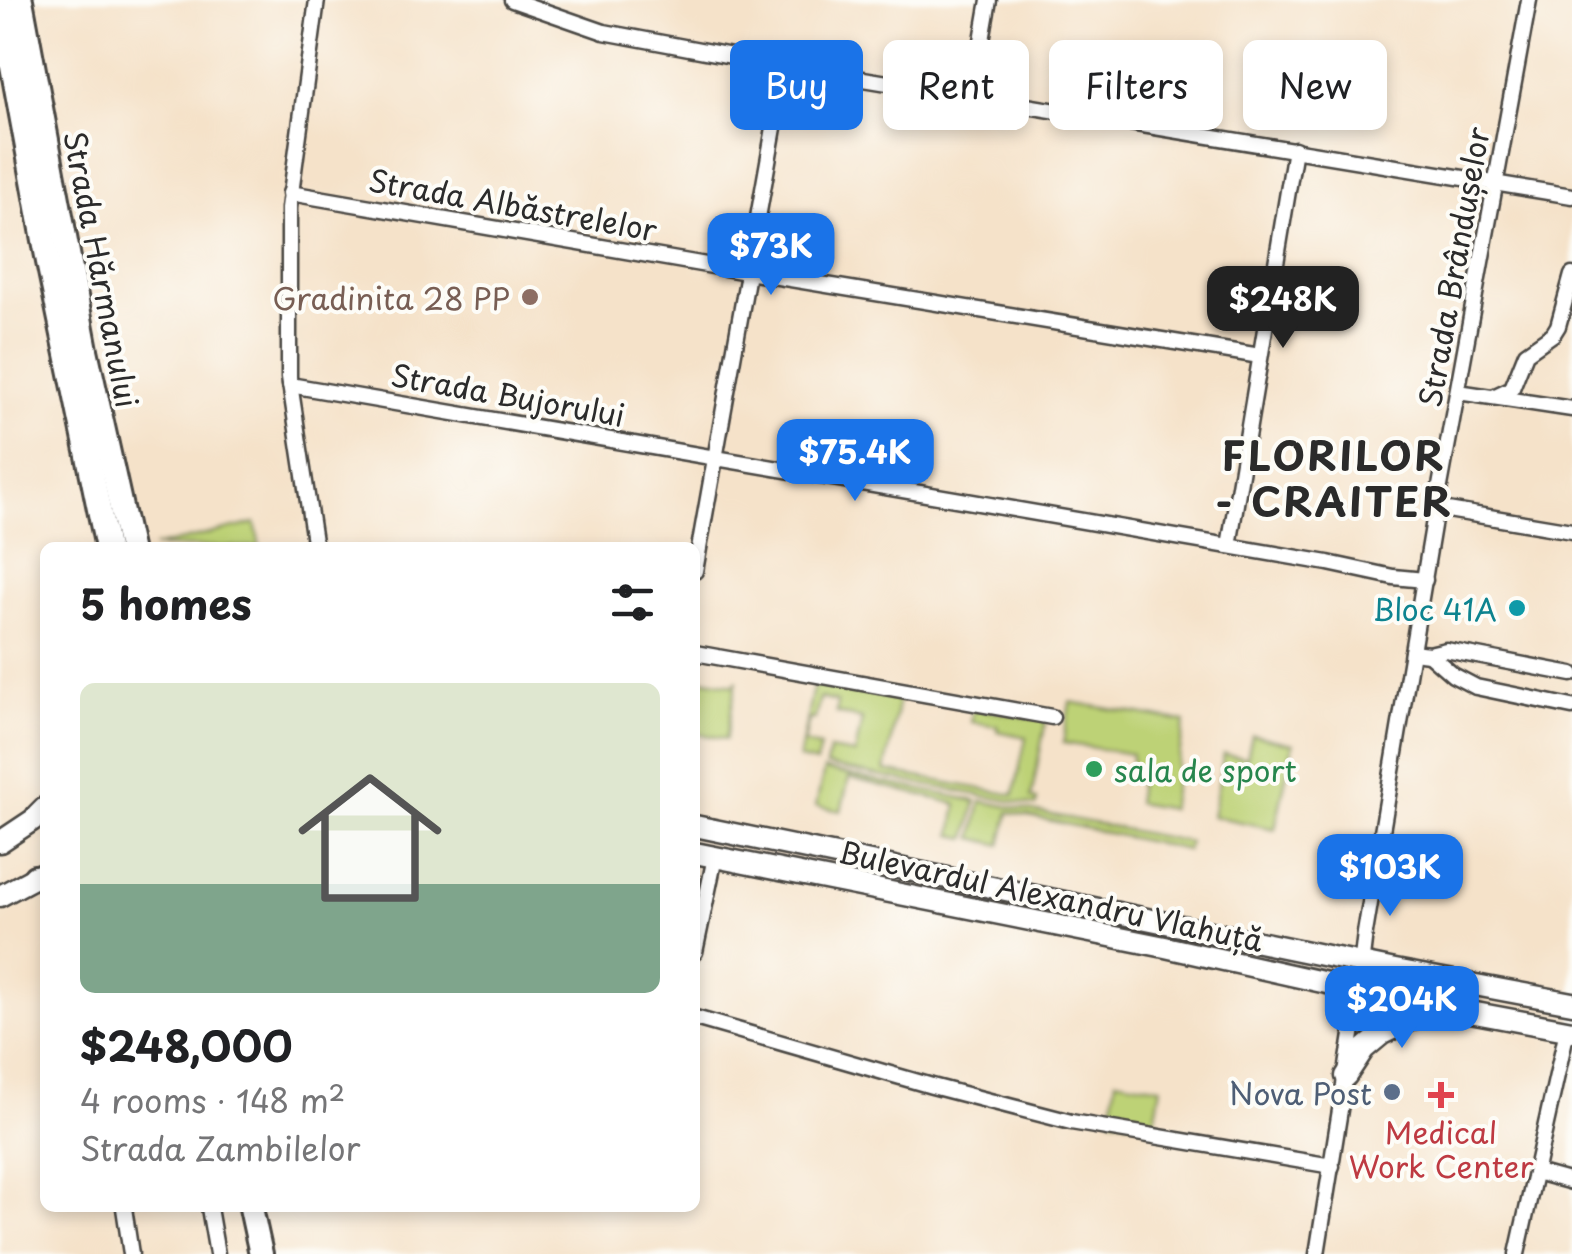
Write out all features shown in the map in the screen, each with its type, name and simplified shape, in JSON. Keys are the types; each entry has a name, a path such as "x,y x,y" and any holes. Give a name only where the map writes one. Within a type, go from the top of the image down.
{"main road":[{"name":"Strada Hărmanului","path":"0,0 48,262 107,542"},
{"name":"Strada Hărmanului","path":"20,0 86,350 129,542"},
{"path":"0,842 40,814"},
{"name":"Bulevardul Alexandru Vlahuță","path":"700,827 1572,1003"},
{"name":"Bulevardul Alexandru Vlahuță","path":"705,855 1570,1030"},
{"path":"0,896 40,876"},
{"path":"1346,1076 1364,1049 1382,1034 1441,1006"},
{"path":"252,1212 262,1254"}],"street":[{"path":"314,542 290,385 290,193 317,0"},
{"path":"512,0 604,32 730,56"},
{"path":"982,40 989,0"},
{"name":"Strada Brândușelor","path":"1317,1254 1360,962 1436,508 1529,0"},
{"path":"1029,107 1572,196"},
{"path":"700,544 775,130"},
{"path":"1229,546 1295,149"},
{"name":"Strada Albăstrelelor","path":"290,193 1260,356"},
{"path":"1493,397 1512,388 1526,353 1553,334 1572,274"},
{"name":"Strada Bujorului","path":"290,385 1229,546 1394,578 1424,580"},
{"path":"1458,392 1572,409"},
{"path":"1436,508 1572,531"},
{"path":"1412,652 1430,654 1446,650 1572,674"},
{"path":"700,654 1052,717"},
{"path":"1430,654 1454,675 1476,687 1572,708"},
{"path":"700,904 705,855"},
{"path":"700,1019 1071,1122 1332,1166"},
{"path":"1517,1254 1570,1030"},
{"path":"1536,1172 1572,1182"},
{"path":"125,1212 131,1254"},
{"path":"209,1212 218,1254"}],"green space":[{"path":"255,523 259,542 175,542"},
{"path":"700,679 735,685 737,680 726,739 700,734"},
{"path":"815,684 899,699 885,771 1014,795 1026,737 997,731 998,726 971,722 973,708 1046,720 1031,798 1037,800 1036,806 826,766 829,750 855,754 862,719 836,713 837,702 820,698 815,719 809,719 804,743 820,747 816,763 799,759"},
{"path":"1070,702 1185,722 1170,809 1136,803 1139,781 1129,779 1132,754 1063,743"},
{"path":"1252,735 1293,744 1275,829 1212,816 1224,754 1247,758"},
{"path":"824,770 976,801 967,838 952,835 957,804 849,778 841,811 816,806"},
{"path":"981,801 1189,842 1187,850 1009,812 1001,845 973,838"},
{"path":"1116,1079 1161,1087 1154,1126 1111,1118"}],"place":[{"name":"Gradinita 28 PP","path":"530,297"},
{"name":"Bloc 41A","path":"1517,608"},
{"name":"sala de sport","path":"1094,769"},
{"name":"Nova Post","path":"1392,1092"},
{"name":"Medical Work Center","path":"1441,1095"}],"district":[{"name":"FLORILOR - CRAITER","path":"1334,477"}]}
